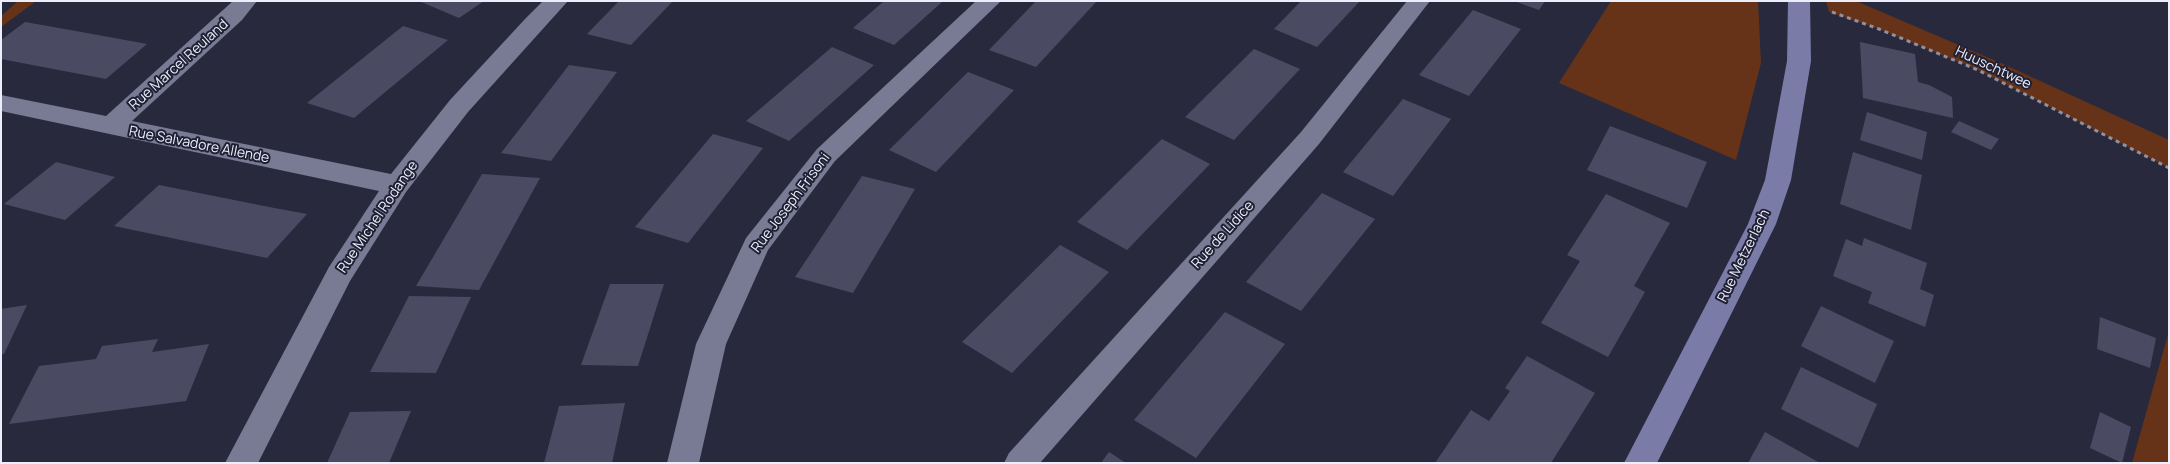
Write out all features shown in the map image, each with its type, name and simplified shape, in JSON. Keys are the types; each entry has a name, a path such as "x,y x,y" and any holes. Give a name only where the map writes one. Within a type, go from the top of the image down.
{"main road":[{"name":"Rue Metzerlach","path":"1640,463 1762,224 1778,180 1798,61 1800,3"}],"street":[{"name":"Rue Marcel Reuland","path":"110,127 234,15 246,1"},
{"name":"Rue Michel Rodange","path":"237,462 339,275 397,185 459,106 533,24 557,1"},
{"name":"Rue Joseph Frisoni","path":"683,463 711,344 756,245 826,155 990,1"},
{"name":"Rue de Lidice","path":"1020,463 1310,138 1419,1"},
{"name":"Rue Salvadore Allende","path":"1,103 397,185"}],"path":[{"name":"Huuschtwee","path":"1800,3 1879,29 1978,70 2169,168"}],"shaded area":[{"path":"18,1 36,1 1,27 1,16"},
{"path":"1611,1 1758,1 1761,63 1736,160 1559,83"},
{"path":"1826,1 1856,1 2003,64 2169,140 2169,168 1978,70 1879,29 1829,12"},
{"path":"2169,331 2169,463 2132,463"}],"building":[{"path":"419,1 484,1 459,18"},
{"path":"619,1 673,1 631,45 587,34"},
{"path":"884,1 943,1 894,45 853,28"},
{"path":"1036,1 1097,1 1036,67 989,50"},
{"path":"1301,1 1360,1 1317,47 1274,29"},
{"path":"1514,1 1545,1 1539,10"},
{"path":"1473,10 1521,29 1469,96 1419,75"},
{"path":"25,22 147,44 106,79 1,59 1,40"},
{"path":"403,26 448,40 354,118 307,103"},
{"path":"1860,42 1915,54 1918,82 1929,85 1952,97 1953,118 1863,98"},
{"path":"832,47 874,65 789,141 746,121"},
{"path":"1254,49 1300,69 1234,140 1185,117"},
{"path":"569,65 617,72 551,161 501,153"},
{"path":"968,72 1014,90 936,172 889,150"},
{"path":"1403,99 1451,119 1393,196 1343,172"},
{"path":"1867,112 1927,132 1922,160 1860,140"},
{"path":"1959,121 1999,139 1991,150 1951,132"},
{"path":"1610,126 1707,162 1687,208 1587,170"},
{"path":"713,134 763,148 688,243 635,227"},
{"path":"1162,139 1210,164 1127,250 1077,222"},
{"path":"1853,152 1922,175 1911,230 1840,204"},
{"path":"56,162 115,177 65,220 4,204"},
{"path":"482,174 540,178 479,290 416,286"},
{"path":"862,176 915,189 853,293 795,277"},
{"path":"159,185 307,214 267,258 114,226"},
{"path":"1322,193 1375,219 1301,311 1246,282"},
{"path":"1606,194 1670,223 1634,286 1645,292 1608,357 1541,323 1580,261 1567,255"},
{"path":"1864,238 1927,263 1920,289 1934,295 1925,327 1868,303 1872,292 1833,276 1846,239 1862,246"},
{"path":"1060,245 1109,272 1012,373 962,342"},
{"path":"610,284 664,284 638,366 581,365"},
{"path":"409,296 471,297 436,373 370,372"},
{"path":"27,305 4,354 1,354 1,309"},
{"path":"1821,306 1894,341 1875,383 1801,346"},
{"path":"1225,312 1285,344 1196,458 1134,420"},
{"path":"2100,317 2156,338 2150,368 2097,349"},
{"path":"158,339 152,352 209,344 186,401 9,424 39,366 96,359 102,346"},
{"path":"1527,356 1595,393 1551,463 1435,463 1471,410 1489,421 1510,391 1505,388"},
{"path":"1801,367 1877,404 1858,448 1781,409"},
{"path":"625,403 612,463 544,463 559,406"},
{"path":"411,411 389,463 327,463 350,412"},
{"path":"2100,412 2131,427 2122,463 2090,448"},
{"path":"1765,432 1820,463 1748,463"},
{"path":"1109,452 1126,463 1101,463"}]}
